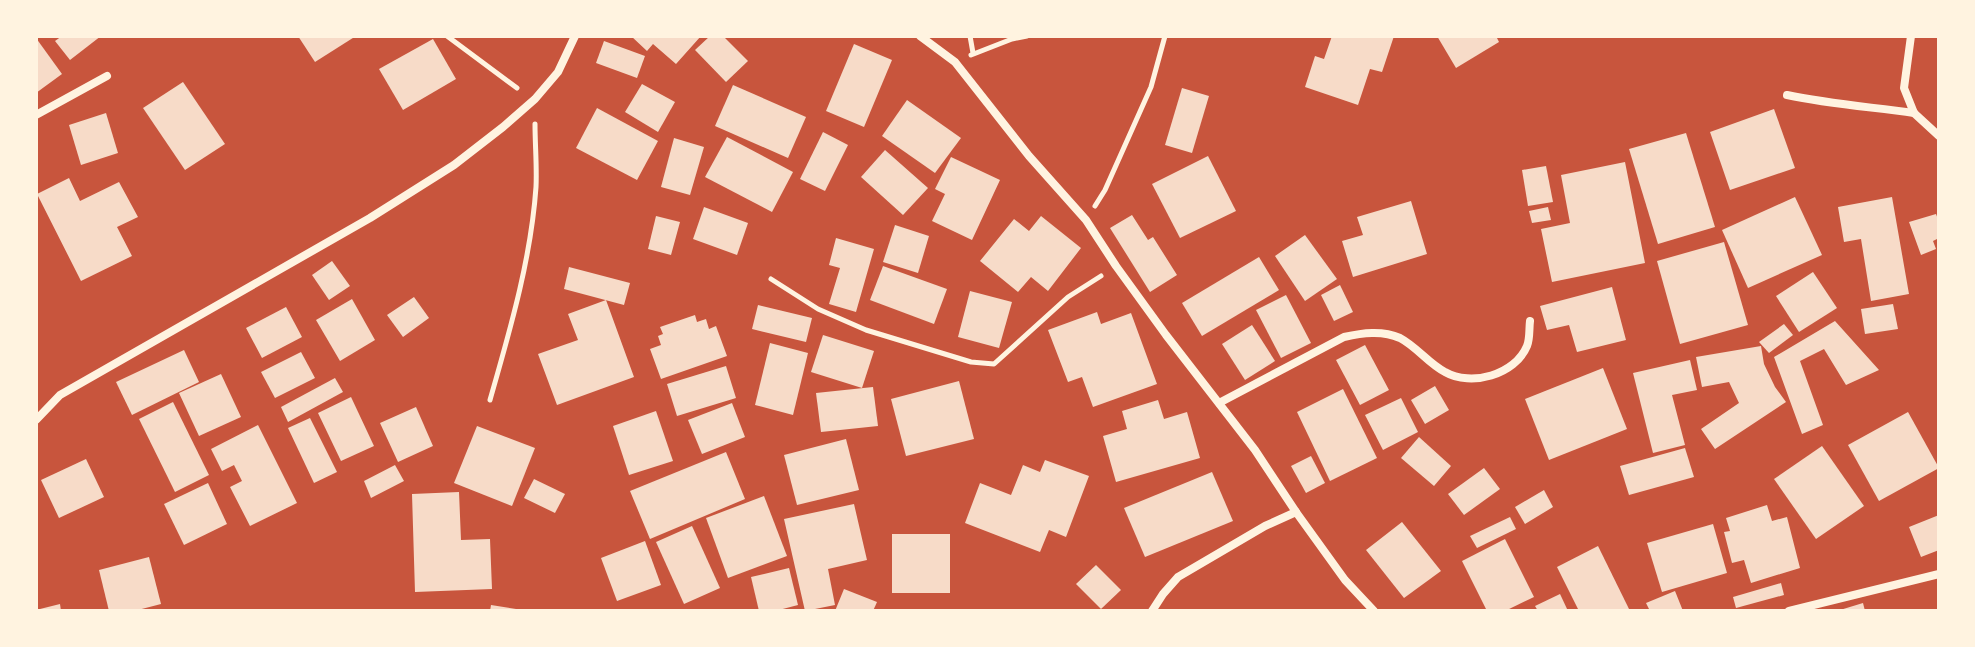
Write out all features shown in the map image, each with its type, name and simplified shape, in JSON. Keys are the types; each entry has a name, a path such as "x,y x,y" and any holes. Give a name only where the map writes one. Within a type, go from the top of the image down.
{"street":[{"path":"36,420 60,395 370,218 454,165 535,99 558,72 575,36"},
{"path":"920,36 955,62 1029,156 1086,220 1166,335 1255,450 1345,580 1374,611"},
{"path":"1911,36 1904,88 1914,113 1939,136"},
{"path":"36,115 107,76"},
{"path":"1787,95 1829,104 1863,105 1914,113"},
{"path":"1219,403 1344,337 1361,333 1380,333 1399,338 1445,373 1464,378 1493,376 1509,367 1528,345 1530,321"},
{"path":"1152,611 1178,577 1265,526 1296,512"},
{"path":"1789,611 1939,574"}],"path":[{"path":"447,36 514,87 535,99 536,186 527,253 490,400"},
{"path":"970,36 973,54"},
{"path":"955,62 1027,36"},
{"path":"1086,220 1105,190 1151,87 1165,36"},
{"path":"771,279 818,309 866,330 971,362 994,364 1068,297 1116,266"}],"building":[{"path":"62,36 101,36 70,60 55,41"},
{"path":"298,36 356,36 315,62"},
{"path":"631,36 701,36 676,64 653,44 647,51"},
{"path":"710,36 723,36 748,61 726,82 695,50"},
{"path":"1332,36 1394,36 1382,72 1370,69 1358,105 1305,87 1315,56 1324,59"},
{"path":"1437,36 1496,36 1499,42 1456,68"},
{"path":"36,38 62,74 36,93"},
{"path":"433,39 456,79 403,110 379,69"},
{"path":"604,41 645,56 637,78 596,63"},
{"path":"854,44 892,60 864,127 826,111"},
{"path":"183,82 225,144 185,170 143,108"},
{"path":"642,84 675,102 658,132 625,112"},
{"path":"733,85 806,117 788,158 715,126"},
{"path":"1182,88 1209,96 1192,153 1165,145"},
{"path":"907,100 961,138 935,173 882,136"},
{"path":"597,108 658,141 637,180 576,148"},
{"path":"1774,109 1795,168 1730,190 1710,132"},
{"path":"106,113 118,153 81,165 69,125"},
{"path":"823,132 848,145 825,191 800,179"},
{"path":"1686,133 1715,227 1658,244 1629,149"},
{"path":"727,137 793,172 772,212 705,177"},
{"path":"674,138 704,147 690,195 661,187"},
{"path":"885,150 928,188 903,215 861,177"},
{"path":"1208,156 1236,211 1180,238 1152,184"},
{"path":"951,157 1000,180 972,240 932,221 945,194 935,189"},
{"path":"1625,162 1645,263 1552,282 1541,229 1570,223 1561,175"},
{"path":"1546,166 1553,202 1528,206 1522,170"},
{"path":"69,178 80,201 119,182 138,217 117,227 132,256 81,281 37,194"},
{"path":"1795,197 1822,255 1748,288 1722,230"},
{"path":"1892,197 1909,294 1871,301 1861,239 1844,242 1838,207"},
{"path":"1411,201 1427,254 1353,277 1342,241 1363,235 1357,217"},
{"path":"704,207 748,223 737,255 693,239"},
{"path":"1548,207 1551,220 1532,223 1529,211"},
{"path":"1936,214 1939,238 1933,241 1936,249 1921,255 1909,222"},
{"path":"1132,215 1148,240 1153,237 1177,275 1150,292 1110,228"},
{"path":"656,216 680,222 671,255 648,249"},
{"path":"1041,216 1081,248 1048,291 1031,277 1018,292 980,261 1014,219 1029,231"},
{"path":"895,225 929,236 918,273 883,262"},
{"path":"1305,235 1337,279 1305,301 1275,256"},
{"path":"836,238 874,249 856,312 829,304 840,268 829,265"},
{"path":"1724,242 1748,325 1680,344 1657,261"},
{"path":"1259,257 1279,290 1202,336 1182,303"},
{"path":"332,261 350,286 329,300 312,275"},
{"path":"883,266 947,289 934,324 870,300"},
{"path":"569,267 630,283 624,305 564,289"},
{"path":"1813,272 1837,308 1799,332 1776,296"},
{"path":"1340,285 1353,312 1334,321 1321,295"},
{"path":"1612,287 1626,340 1577,352 1569,325 1547,330 1540,306"},
{"path":"970,291 1012,302 999,348 958,337"},
{"path":"1286,295 1311,343 1281,358 1256,310"},
{"path":"414,297 429,318 403,337 387,315"},
{"path":"352,299 375,340 340,361 316,320"},
{"path":"606,300 634,377 557,405 538,354 578,340 568,314"},
{"path":"1893,304 1898,329 1865,334 1861,309"},
{"path":"758,305 812,318 806,342 752,329"},
{"path":"286,307 302,337 262,358 246,328"},
{"path":"1097,312 1101,324 1131,313 1157,384 1093,407 1082,377 1068,382 1048,330"},
{"path":"695,315 697,322 706,319 709,329 716,326 727,356 661,379 650,349 661,345 658,336 663,334 660,327"},
{"path":"1835,321 1879,370 1846,385 1824,349 1800,361 1823,425 1802,434 1774,357"},
{"path":"1784,324 1793,335 1769,353 1759,342"},
{"path":"1252,325 1275,361 1245,380 1222,344"},
{"path":"823,335 874,351 862,388 811,372"},
{"path":"770,343 808,353 793,415 755,405"},
{"path":"1365,345 1389,390 1360,405 1336,360"},
{"path":"1761,346 1764,364 1786,402 1715,449 1701,429 1739,403 1729,382 1702,387 1696,357"},
{"path":"184,350 199,382 132,415 116,382"},
{"path":"301,352 315,378 275,398 261,372"},
{"path":"1690,360 1697,390 1672,395 1685,445 1653,453 1633,373"},
{"path":"726,366 736,398 677,416 667,384"},
{"path":"1603,368 1627,429 1549,460 1525,399"},
{"path":"221,374 241,417 199,436 179,393"},
{"path":"335,378 343,392 288,422 281,407"},
{"path":"959,381 974,439 906,456 891,399"},
{"path":"1435,386 1449,410 1425,424 1411,400"},
{"path":"873,387 878,426 821,432 816,393"},
{"path":"1343,389 1377,458 1330,481 1297,412"},
{"path":"351,397 374,446 341,461 318,413"},
{"path":"1401,398 1418,432 1383,450 1365,415"},
{"path":"1158,400 1164,419 1187,412 1200,458 1116,482 1103,436 1127,429 1122,411"},
{"path":"173,402 209,475 175,492 139,419"},
{"path":"732,403 745,437 702,454 688,420"},
{"path":"416,407 433,446 398,462 380,423"},
{"path":"656,411 673,461 629,475 613,426"},
{"path":"1908,412 1939,468 1879,501 1848,445"},
{"path":"310,418 337,472 314,483 288,428"},
{"path":"258,425 297,503 250,526 230,487 242,481 234,465 222,471 211,449"},
{"path":"477,426 535,448 512,506 454,483"},
{"path":"1419,437 1451,466 1434,486 1401,458"},
{"path":"846,439 859,490 797,505 784,455"},
{"path":"1822,446 1864,506 1816,539 1774,479"},
{"path":"1685,448 1694,477 1629,495 1620,466"},
{"path":"726,452 745,499 650,539 630,491"},
{"path":"1311,456 1325,483 1306,493 1291,466"},
{"path":"86,459 104,497 59,518 41,480"},
{"path":"1045,460 1089,476 1066,537 1049,530 1040,552 965,523 980,483 1011,495 1023,465 1040,472"},
{"path":"395,465 404,481 371,498 364,481"},
{"path":"1484,468 1500,489 1464,515 1448,494"},
{"path":"1212,472 1233,521 1145,557 1124,508"},
{"path":"534,479 565,494 555,513 524,498"},
{"path":"208,483 227,524 184,545 164,504"},
{"path":"1544,490 1553,507 1525,524 1515,507"},
{"path":"459,492 461,540 490,539 492,589 415,592 412,494"},
{"path":"764,496 787,556 728,578 706,518"},
{"path":"854,504 867,560 828,569 835,605 805,611 784,519"},
{"path":"1767,505 1772,521 1787,517 1800,568 1751,583 1744,560 1732,563 1724,532 1730,531 1726,518"},
{"path":"1939,515 1939,550 1921,557 1909,527"},
{"path":"1510,517 1516,529 1477,548 1470,536"},
{"path":"1402,522 1441,571 1404,598 1366,550"},
{"path":"1713,524 1727,573 1662,592 1647,543"},
{"path":"692,526 720,588 684,604 656,542"},
{"path":"892,534 950,534 950,593 892,593"},
{"path":"1505,539 1534,597 1505,611 1487,611 1462,561"},
{"path":"645,541 661,585 617,601 601,558"},
{"path":"1598,546 1630,611 1579,611 1557,567"},
{"path":"149,557 161,604 134,611 109,611 99,570"},
{"path":"1096,565 1121,590 1101,609 1076,584"},
{"path":"789,568 798,605 775,611 759,611 751,577"},
{"path":"1781,583 1784,595 1736,608 1733,597"},
{"path":"844,589 877,602 873,611 835,611"},
{"path":"1675,591 1683,611 1650,611 1646,603"},
{"path":"1560,594 1568,611 1538,611 1535,606"},
{"path":"1863,603 1865,611 1840,611 1840,610"},
{"path":"60,604 61,611 36,611 36,610"},
{"path":"491,605 516,609 516,611 490,611"}]}
